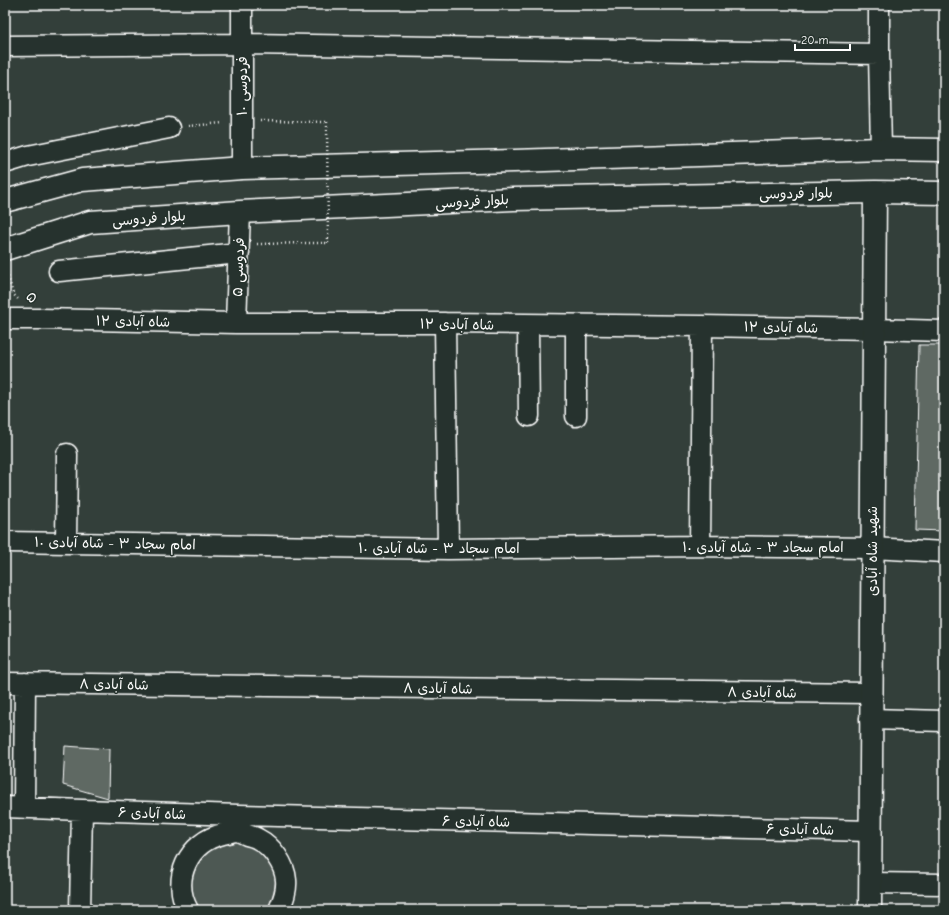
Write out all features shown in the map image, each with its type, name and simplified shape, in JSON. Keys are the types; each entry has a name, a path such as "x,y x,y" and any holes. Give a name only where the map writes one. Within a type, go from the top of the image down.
{"main road":[{"path":"5,202 82,180 242,168 514,161 881,148 944,150"},
{"name":"بلوار فردوسی","path":"5,249 90,222 240,212 513,199 875,192 944,193"},
{"name":"شهید شاه آبادی","path":"870,910 870,719 875,192"}],"street":[{"name":"فردوسی ۱۰","path":"242,5 242,168"},
{"path":"878,5 881,148"},
{"path":"5,46 242,44 879,54"},
{"path":"5,163 28,156 169,128"},
{"name":"فردوسی ۵","path":"236,323 240,212"},
{"path":"59,271 239,248"},
{"name":"شاه آبادی ۱۲","path":"5,319 236,323 445,323 702,326 944,331"},
{"path":"445,323 448,549"},
{"path":"528,325 529,416"},
{"path":"576,325 576,416"},
{"path":"700,546 702,326"},
{"path":"66,542 67,454"},
{"name":"امام سجاد ۳ - شاه آبادی ۱۰","path":"5,542 448,549 700,546 872,548 944,552"},
{"name":"شاه آبادی ۸","path":"5,683 871,693"},
{"path":"15,807 25,683"},
{"path":"870,719 944,721"},
{"name":"شاه آبادی ۶","path":"15,807 82,810 238,823 870,831"},
{"path":"80,910 82,810"},
{"path":"188,910 184,903 181,887 183,870 190,856 201,844 238,823 272,849 282,863 286,879 285,896 279,910"},
{"path":"870,882 944,884"}],"path":[{"path":"169,128 242,121 328,122 328,243 239,248"},
{"name":"۵","path":"5,266 13,294 41,319"}],"shaded area":[{"path":"237,839 264,850 280,876 272,910 197,910 189,887 191,872 208,848"}],"building":[{"path":"919,345 944,345 944,531 915,530"},
{"path":"65,746 109,749 108,798 63,785"}]}
